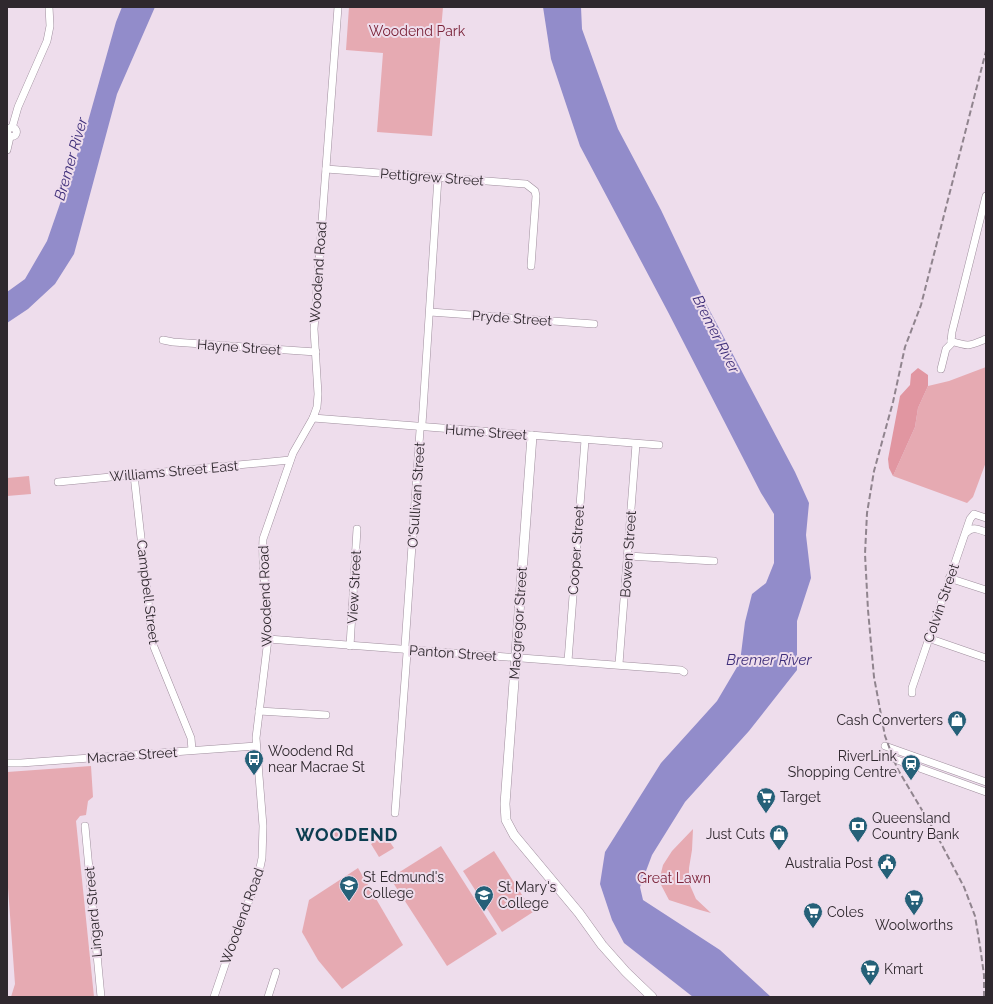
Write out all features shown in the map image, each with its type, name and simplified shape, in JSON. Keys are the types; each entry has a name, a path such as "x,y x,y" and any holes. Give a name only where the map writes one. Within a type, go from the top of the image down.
{"street":[{"path":"7,150 10,131 18,107 47,41 50,26 49,7"},
{"name":"Woodend Road","path":"214,997 258,877 262,858 263,826 256,746 268,639 262,554 263,539 290,460 313,418 317,407 318,394 314,329 338,7"},
{"name":"Pettigrew Street","path":"326,170 526,184 535,191 536,201 531,266"},
{"name":"O'Sullivan Street","path":"396,813 420,427 422,424 438,177"},
{"path":"941,369 946,349 951,344 952,332 986,196"},
{"name":"Pryde Street","path":"430,312 594,324"},
{"path":"951,341 970,345 986,339"},
{"name":"Hayne Street","path":"162,340 316,352"},
{"name":"Hume Street","path":"313,418 659,446"},
{"name":"Macgregor Street","path":"532,436 505,811 507,823 514,835 579,913 602,945 626,972 652,997"},
{"name":"Cooper Street","path":"568,661 584,440"},
{"name":"Bowen Street","path":"619,664 636,444"},
{"name":"Williams Street East","path":"58,482 290,460"},
{"name":"Campbell Street","path":"134,475 154,647 191,738 192,750"},
{"name":"Colvin Street","path":"912,693 912,688 928,638 964,535 974,514 986,518"},
{"path":"964,535 968,530 973,528 986,532"},
{"name":"View Street","path":"350,646 357,529"},
{"path":"628,556 714,561"},
{"path":"949,578 986,590"},
{"path":"928,638 986,658"},
{"name":"Panton Street","path":"268,639 516,658 619,664 681,670 684,672"},
{"path":"259,711 326,715"},
{"name":"Macrae Street","path":"7,763 21,764 256,746"},
{"path":"885,746 986,782"},
{"path":"889,757 986,792"},
{"name":"Lingard Street","path":"85,826 101,997"},
{"path":"268,997 276,972"}],"green space":[{"name":"Woodend Park","path":"349,7 443,7 432,136 377,132 383,53 346,50"},
{"path":"986,367 986,462 973,497 967,503 893,476 915,427 918,408 928,386 949,381"},
{"path":"29,476 31,494 7,496 7,478"},
{"path":"91,766 93,797 88,801 86,815 80,816 76,821 94,997 11,997 15,984 7,874 7,772"},
{"path":"330,828 344,829 342,841 329,839"},
{"name":"Great Lawn","path":"693,829 689,883 696,899 711,913 669,900 659,881 663,865 672,851"},
{"path":"385,835 394,848 379,857 371,844"},
{"path":"441,846 497,934 447,966 390,878"},
{"path":"494,851 533,912 502,932 463,871"},
{"path":"358,868 403,945 342,989 318,960 302,932 309,900"}],"shaded area":[{"path":"918,368 928,375 928,386 918,408 915,427 893,476 889,468 888,459 900,396 910,385 911,374"}],"water":[{"name":"Bremer River","path":"122,7 155,7 117,94 74,254 55,284 28,309 7,323 7,292 25,279 47,241 85,132 116,22"},
{"name":"Bremer River","path":"543,7 581,7 582,29 618,129 661,210 701,294 795,472 809,503 806,535 811,578 797,621 797,670 749,731 685,802 652,855 640,887 643,900 720,950 771,997 693,997 624,943 612,920 600,884 605,852 661,763 717,701 740,662 745,622 752,594 766,583 774,563 774,514 761,493 668,312 580,146 551,59"}],"railway":[{"path":"984,997 984,975 975,916 964,887 935,832 897,768 885,736 874,677 865,554 867,513 874,471 893,402 905,347 921,305 986,51"}],"place":[{"name":"Cash Converters","path":"957,737"},
{"name":"Woodend Rd near Macrae St","path":"254,776"},
{"name":"RiverLink Shopping Centre","path":"911,781"},
{"name":"Target","path":"766,814"},
{"name":"Queensland Country Bank","path":"858,843"},
{"name":"Just Cuts","path":"779,851"},
{"name":"Australia Post","path":"887,880"},
{"name":"St Edmund's College","path":"349,902"},
{"name":"St Mary's College","path":"484,912"},
{"name":"Woolworths","path":"914,916"},
{"name":"Coles","path":"813,929"},
{"name":"Kmart","path":"870,986"}],"district":[{"name":"WOODEND","path":"347,834"}]}
